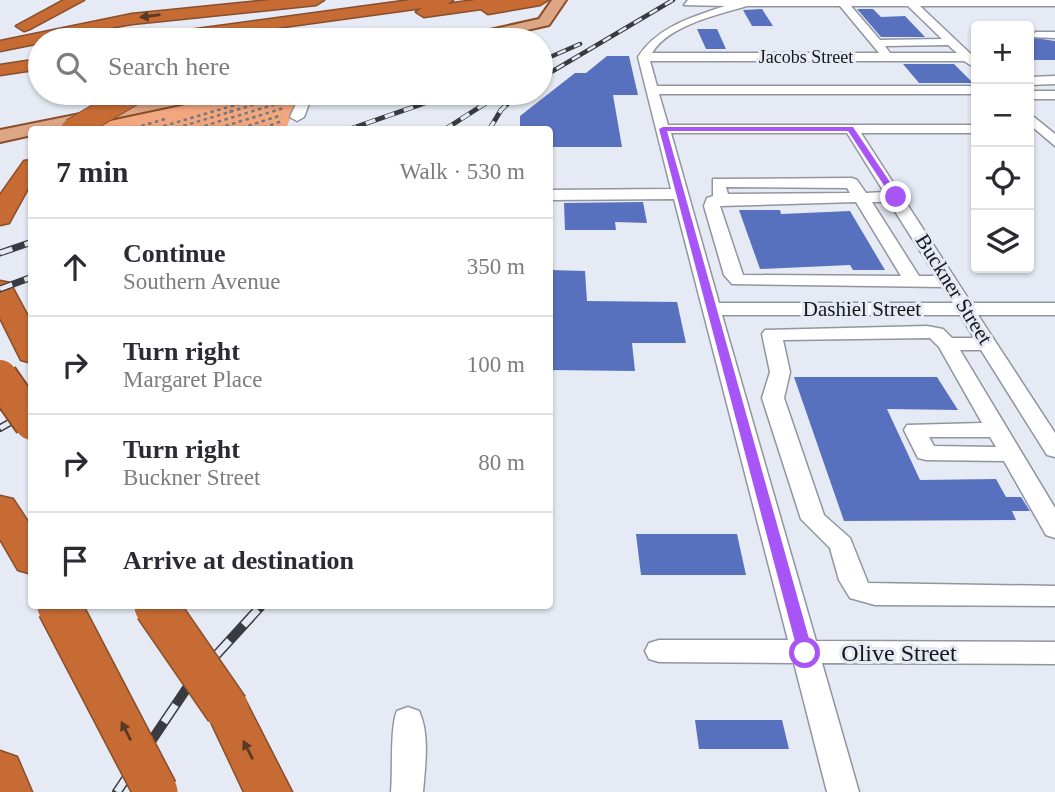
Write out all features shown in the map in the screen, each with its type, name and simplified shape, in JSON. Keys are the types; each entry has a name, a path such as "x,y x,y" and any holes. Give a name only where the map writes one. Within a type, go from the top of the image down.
{"highway":[{"path":"0,36 76,0"},
{"path":"91,28 132,19 316,0"},
{"path":"238,28 445,0"},
{"path":"313,28 540,0"},
{"path":"405,23 502,4"},
{"path":"215,28 310,18"},
{"path":"0,48 28,42"},
{"path":"0,48 28,47"},
{"path":"0,61 28,57"},
{"path":"0,70 28,66"},
{"path":"79,126 115,105"},
{"path":"0,218 18,183 28,171"},
{"path":"0,289 28,346"},
{"path":"0,377 28,417"},
{"path":"0,508 28,554"},
{"path":"61,609 156,792"},
{"path":"158,609 227,709"},
{"path":"172,609 227,709 268,792"},
{"path":"0,772 8,792"}],"main road":[{"path":"521,28 549,19 556,5"},
{"path":"52,126 174,105"},
{"path":"0,135 28,130"}],"street":[{"path":"843,792 644,57 654,40 696,8 752,2 1044,2 1055,15"},
{"path":"910,2 964,54"},
{"path":"843,3 882,50 964,54"},
{"path":"1036,35 1055,35"},
{"name":"Jacobs Street","path":"644,57 882,50 964,54"},
{"path":"1034,81 1055,80"},
{"path":"652,90 971,90"},
{"path":"1034,95 1055,95"},
{"path":"290,116 298,105"},
{"path":"663,129 971,129"},
{"name":"Buckner Street","path":"851,129 951,282 988,344 1047,427 1055,450"},
{"path":"553,195 681,194"},
{"path":"896,197 721,199 713,201 712,206 733,275 738,281 951,282"},
{"path":"863,198 914,282"},
{"name":"Dashiel Street","path":"711,309 1055,309"},
{"path":"1055,529 947,344 936,333 772,334 780,372 773,398 813,519 841,544 852,580 859,591 875,595 1055,596"},
{"path":"947,344 988,344"},
{"path":"997,430 915,430 926,453 1011,454"},
{"name":"Olive Street","path":"659,651 1055,653"},
{"path":"407,792 410,759 408,720"}],"path":[{"path":"201,126 211,105"},
{"path":"213,123 219,109 218,105"},
{"path":"163,126 236,105"},
{"path":"236,126 246,105"},
{"path":"183,126 253,105"},
{"path":"247,126 256,105"},
{"path":"205,126 273,105"},
{"path":"270,126 277,105"},
{"path":"225,126 233,106"},
{"path":"258,126 265,107"},
{"path":"228,126 286,107"},
{"path":"191,126 198,110"},
{"path":"179,126 186,113"},
{"path":"250,126 272,118 290,116"},
{"path":"169,124 173,117"},
{"path":"270,126 281,122"}],"shaded area":[{"path":"176,105 296,105 287,126 85,126"}],"building":[{"path":"762,9 773,26 752,26 743,10"},
{"path":"857,9 873,9 881,17 905,16 925,37 881,37"},
{"path":"697,29 717,29 726,49 706,49"},
{"path":"1034,38 1055,41 1055,60 1034,60"},
{"path":"607,56 629,56 638,95 613,95 622,147 553,147 553,126 520,126 520,116 534,105 553,105 553,90 575,73 586,73"},
{"path":"903,64 954,64 971,81 971,83 919,83"},
{"path":"643,202 647,223 615,222 616,230 565,230 564,203"},
{"path":"739,210 780,210 781,214 850,211 885,270 853,270 850,265 760,269"},
{"path":"553,270 585,271 587,301 677,302 686,343 632,343 635,371 553,370"},
{"path":"794,377 937,377 958,410 887,409 920,480 996,479 1006,497 1021,497 1030,511 1012,511 1016,520 844,521"},
{"path":"636,534 737,534 746,575 641,575"},
{"path":"695,720 782,720 789,749 699,749"}],"railway":[{"path":"553,71 673,0"},
{"path":"553,56 580,44"},
{"path":"359,126 419,105"},
{"path":"450,126 483,105"},
{"path":"491,126 506,105"},
{"path":"0,253 28,243"},
{"path":"0,289 28,278"},
{"path":"0,428 28,412"},
{"path":"117,792 189,685 258,609"}],"route":[{"path":"805,653 663,129 851,129 896,197"}]}
